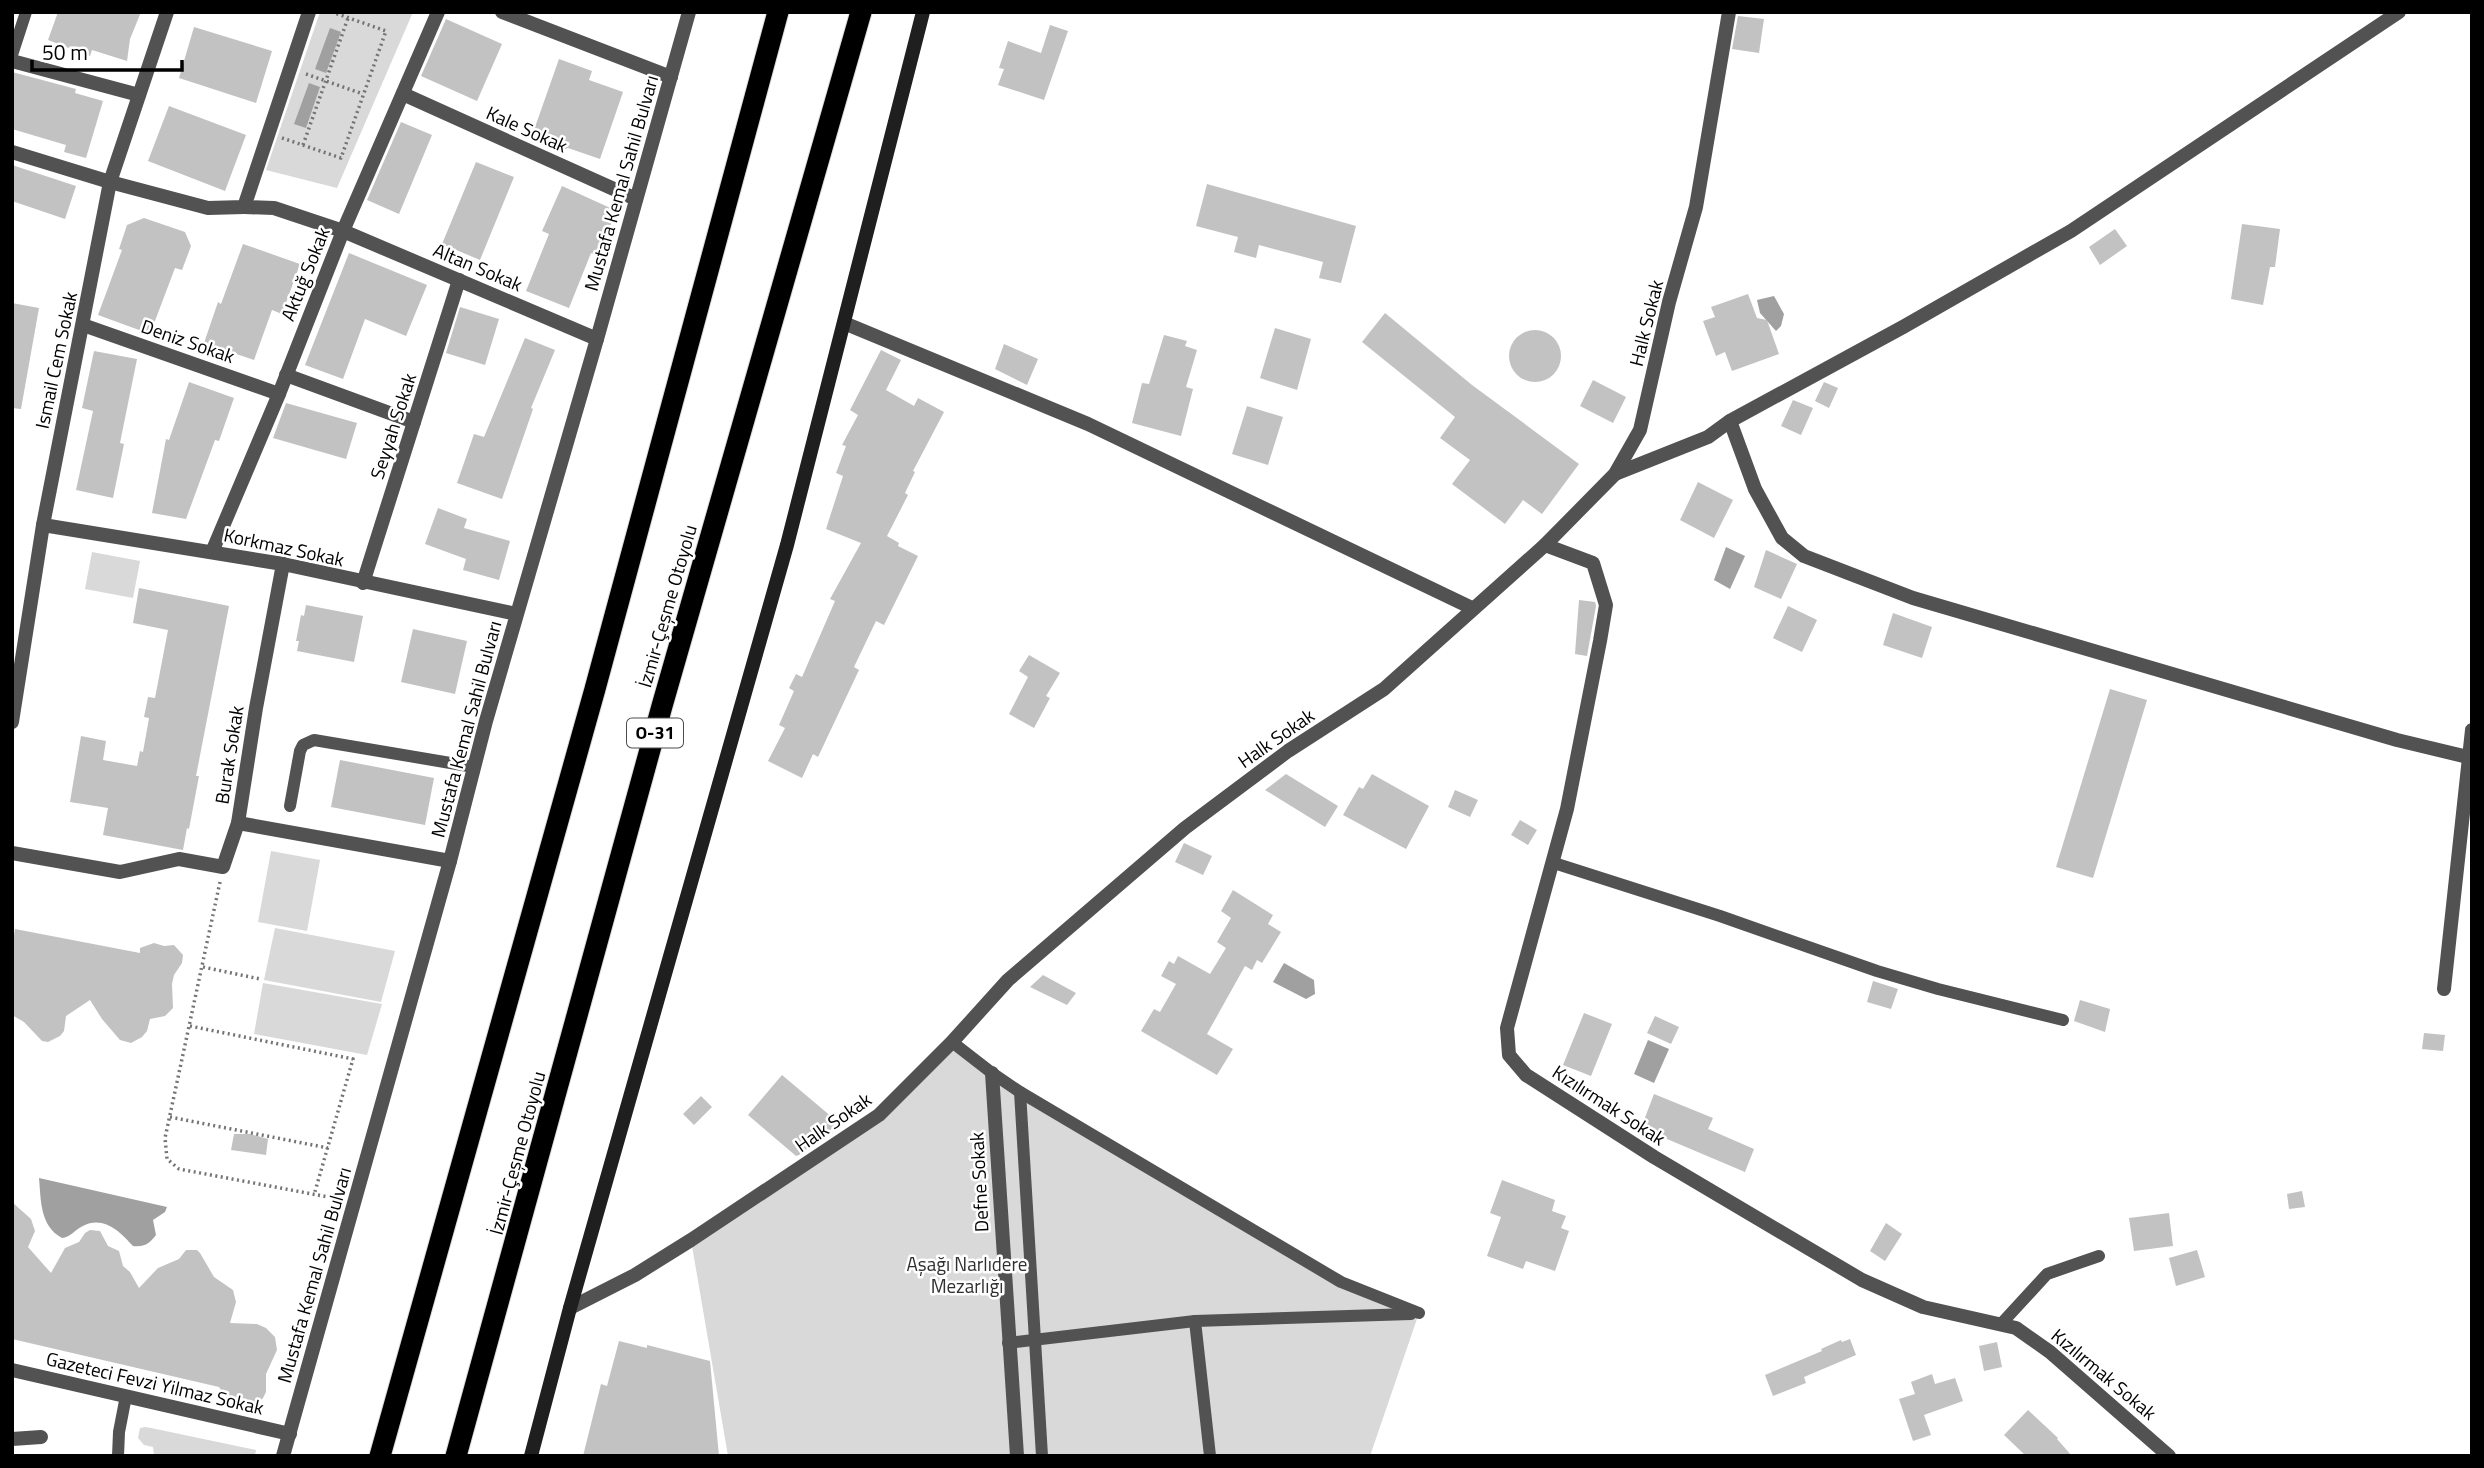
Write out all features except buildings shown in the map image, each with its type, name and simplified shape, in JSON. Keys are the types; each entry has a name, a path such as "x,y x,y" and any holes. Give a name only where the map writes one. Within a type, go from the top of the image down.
{"highway":[{"path":"380,1456 598,676 778,12"},
{"name":"İzmir-Çeşme Otoyolu","path":"456,1456 662,706 861,12"}],"main road":[{"path":"531,1456 570,1308 787,545 923,12"}],"street":[{"name":"Ismail Cem Sokak","path":"12,722 43,525 110,182 167,12"},
{"path":"244,207 309,12"},
{"name":"Aktuğ Sokak","path":"212,552 279,394 343,232 438,12"},
{"path":"502,12 671,77"},
{"name":"Mustafa Kemal Sahil Bulvarı","path":"283,1456 450,861 516,614 689,12"},
{"name":"Halk Sokak","path":"570,1308 635,1275 691,1240 878,1115 1008,980 1185,828 1288,751 1384,689 1545,545 1615,474 1640,430 1669,302 1696,207 1729,12"},
{"path":"1615,474 1708,438 1730,421 1903,327 2071,230 2399,12"},
{"path":"12,61 139,94"},
{"name":"Kale Sokak","path":"403,94 636,199"},
{"name":"Altan Sokak","path":"12,152 208,208 274,208 343,232 597,339"},
{"name":"Seyyah Sokak","path":"363,583 459,280"},
{"path":"844,323 1088,424 1472,608"},
{"name":"Deniz Sokak","path":"83,325 279,394"},
{"path":"286,375 414,422"},
{"path":"1730,421 1755,489 1782,538 1804,556 1926,602 2398,740 2471,758"},
{"name":"Korkmaz Sokak","path":"43,525 283,564 516,614"},
{"name":"Kızılırmak Sokak","path":"1545,545 1593,563 1606,605 1567,809 1507,1028 1510,1055 1526,1075 1654,1157 1862,1280 1923,1307 2016,1328 2050,1352 2169,1456"},
{"name":"Burak Sokak","path":"283,564 238,823 450,861"},
{"path":"2444,989 2472,730"},
{"path":"12,853 120,872 179,859 223,867 238,823"},
{"name":"Defne Sokak","path":"992,1073 1017,1456"},
{"name":"Gazeteci Fevzi Yilmaz Sokak","path":"12,1370 290,1434"},
{"path":"12,1440 41,1437"}],"lane":[{"path":"12,55 26,12"},
{"path":"290,806 300,751 303,745 314,740 474,767"},
{"path":"1554,863 1720,916 1877,971 1951,993 2063,1020"},
{"path":"951,1042 1020,1092 1341,1282 1419,1313 1195,1321 1008,1343"},
{"path":"1020,1092 1042,1456"},
{"path":"2001,1324 2047,1274 2099,1256"},
{"path":"1195,1321 1210,1456"},
{"path":"118,1456 119,1432 127,1396"}],"path":[{"path":"283,139 341,158 386,31 332,12"},
{"path":"303,145 348,18"},
{"path":"290,69 363,94"},
{"path":"223,867 165,1138 167,1159 179,1169 355,1202"},
{"path":"203,967 260,979"},
{"path":"190,1026 353,1059 314,1195"},
{"path":"170,1117 328,1148"}],"green space":[{"path":"320,12 413,12 337,188 266,170"},
{"path":"92,552 140,561 133,598 85,589"},
{"path":"271,851 320,860 307,931 258,922"},
{"path":"275,928 395,951 381,1002 264,980"},
{"path":"263,983 382,1004 367,1055 254,1034"},
{"name":"Aşağı Narlıdere Mezarlığı","path":"952,1042 992,1073 1341,1282 1419,1313 1370,1456 728,1456 691,1240 879,1115"},
{"path":"140,1428 256,1450 255,1456 154,1456 153,1447 144,1445 138,1438"}],"shaded area":[{"path":"330,28 341,32 326,73 315,69"},
{"path":"309,83 320,87 306,128 294,124"},
{"path":"1774,296 1784,314 1781,326 1776,331 1760,313 1757,300"},
{"path":"1726,547 1745,556 1730,589 1714,580"},
{"path":"1284,963 1314,980 1315,994 1306,999 1273,982"},
{"path":"1648,1040 1669,1049 1654,1083 1634,1074"},
{"path":"39,1178 167,1207 165,1212 153,1220 156,1235 144,1245 133,1246 110,1226 96,1222 62,1238 49,1227 46,1220 41,1204"}]}
